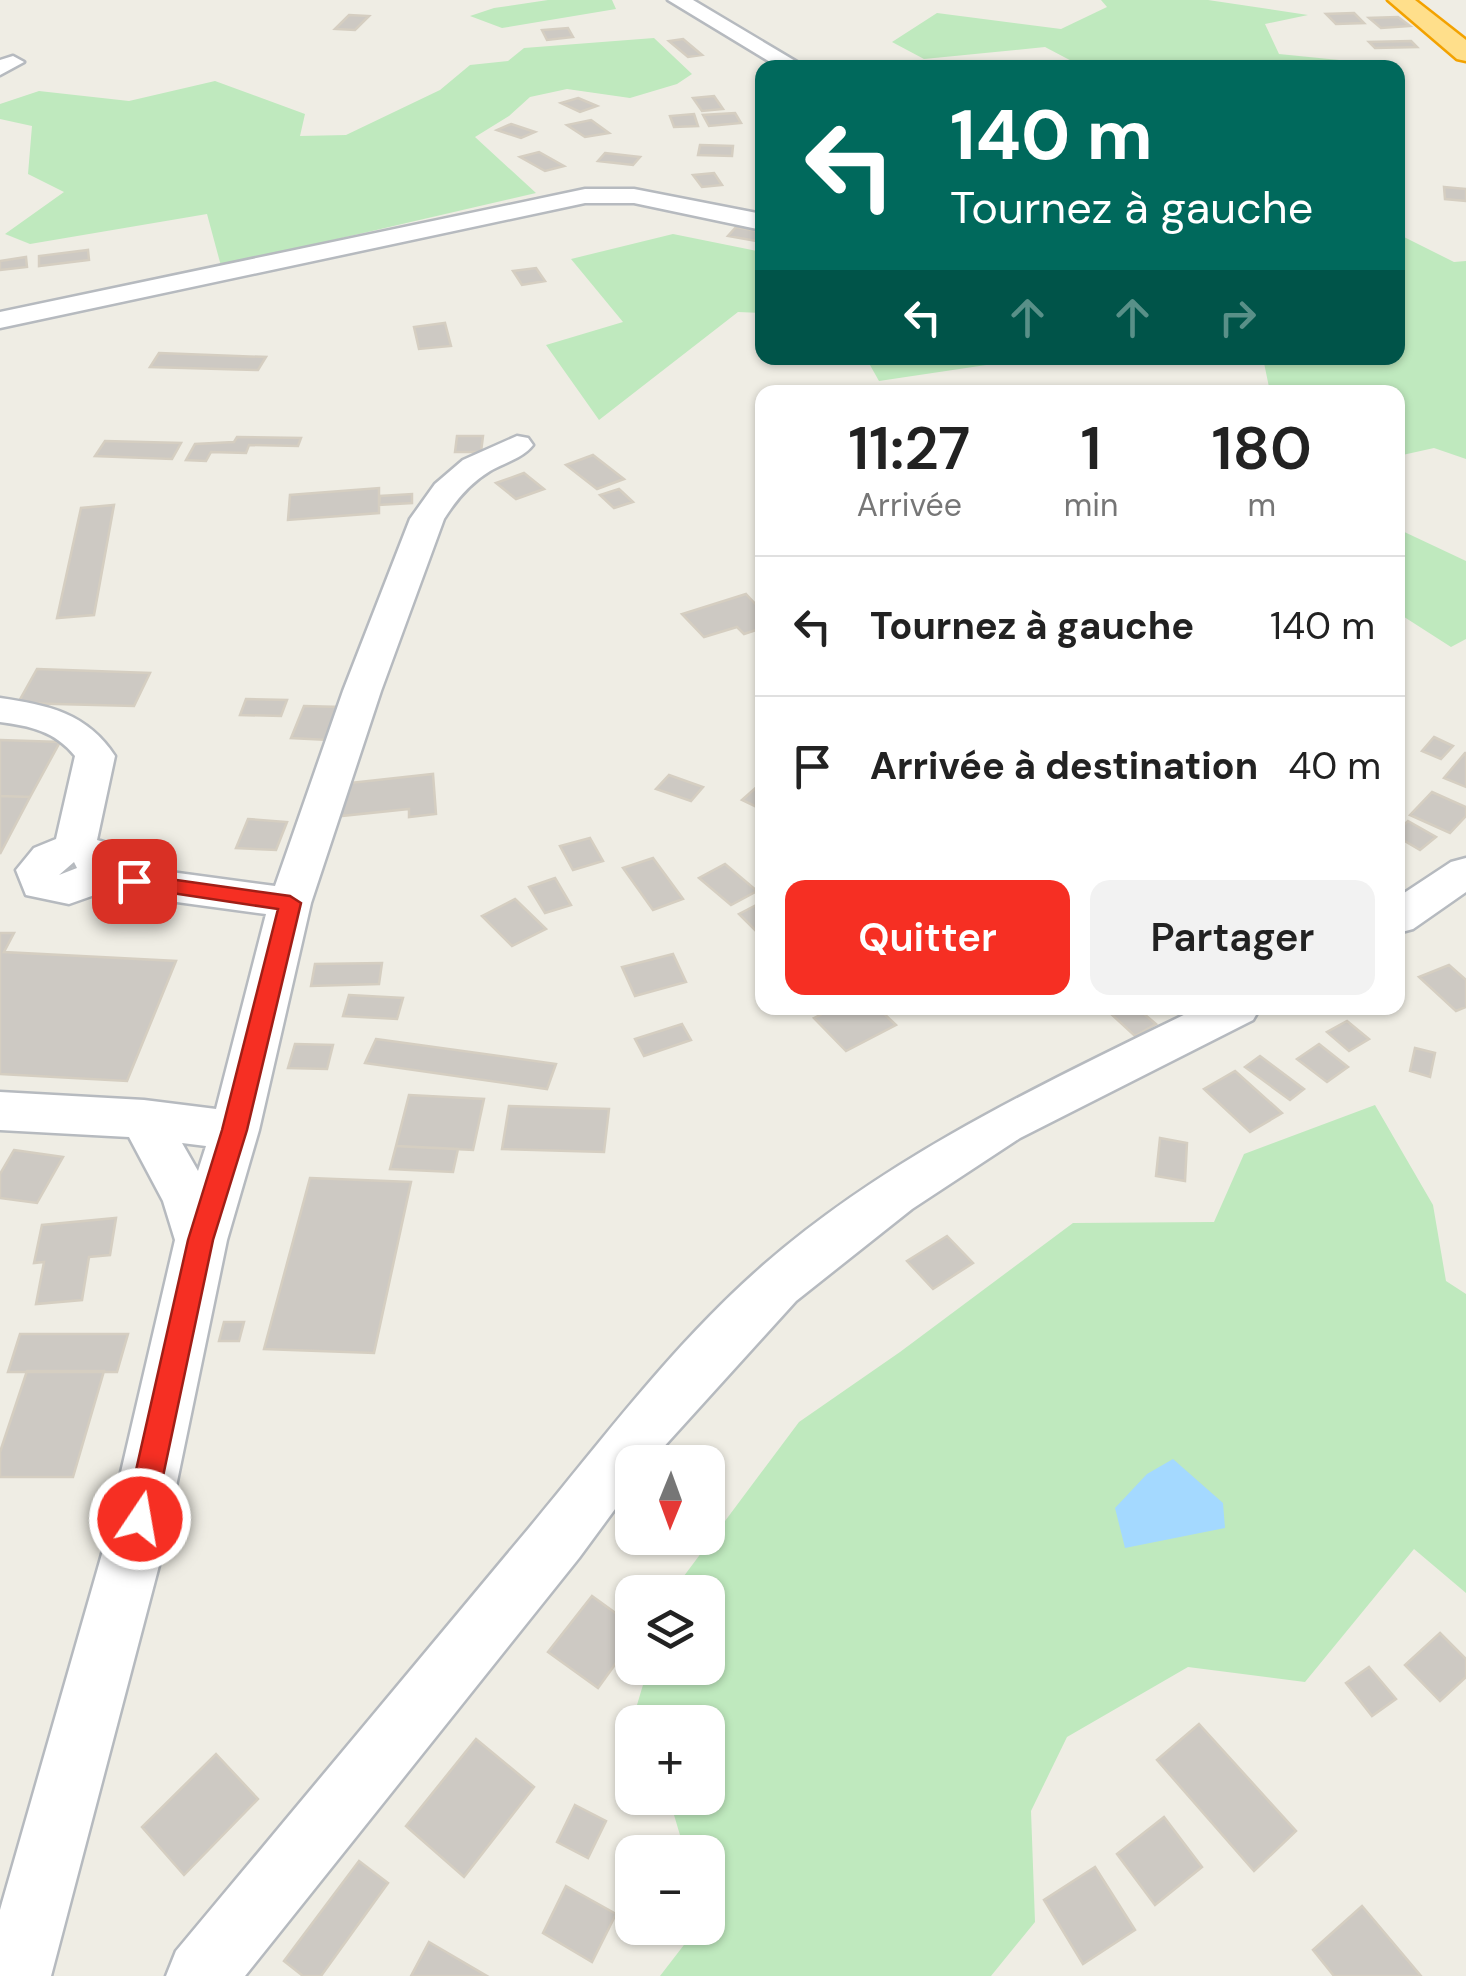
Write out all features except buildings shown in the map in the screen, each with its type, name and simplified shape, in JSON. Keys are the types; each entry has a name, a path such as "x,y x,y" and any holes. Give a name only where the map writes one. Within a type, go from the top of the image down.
{"highway":[{"path":"1400,0 1466,53"}],"street":[{"path":"678,0 782,60"},
{"path":"0,320 584,196 634,196 755,221"},
{"path":"16,1976 132,1554 200,1240 235,1130 290,903 362,691 427,519 446,491 474,466 518,445"},
{"path":"0,710 71,726 94,756 85,862 290,903"},
{"path":"1405,913 1466,872"},
{"path":"201,1976 558,1538 642,1428 778,1285 894,1195 1003,1125 1223,1015"},
{"path":"0,1111 144,1119 235,1130"},
{"path":"144,1119 188,1200 200,1240"}],"green space":[{"path":"548,0 612,0 616,9 502,28 470,16 494,8"},
{"path":"1101,0 1208,0 1308,15 1265,24 1279,54 1339,60 1070,60 1045,47 924,59 892,42 937,13 1061,29 1107,7"},
{"path":"654,38 692,74 677,84 630,98 567,89 530,97 509,116 475,137 536,193 221,266 207,214 30,244 5,234 64,192 28,174 32,126 0,119 0,104 39,91 129,101 215,81 305,114 300,136 346,135 440,90 470,65 508,61 524,48"},
{"path":"673,234 755,251 755,313 738,312 599,420 546,345 623,322 571,259"},
{"path":"1405,238 1454,262 1466,261 1466,459 1434,448 1405,454 1405,385 1269,385 1264,365 1405,365"},
{"path":"870,365 987,365 879,381"},
{"path":"1405,532 1466,561 1466,639 1451,647 1405,617"},
{"path":"1375,1105 1433,1205 1446,1281 1466,1294 1466,1593 1414,1549 1305,1682 1188,1667 1067,1737 1031,1811 1035,1922 991,1976 660,1976 684,1945 725,1945 725,1835 680,1835 674,1815 725,1815 725,1705 637,1705 643,1685 725,1685 725,1575 685,1575 700,1555 725,1555 725,1521 799,1422 1073,1223 1214,1222 1244,1154"}],"water":[{"path":"1173,1459 1223,1503 1225,1528 1125,1548 1115,1508 1147,1474"}],"route":[{"path":"134,881 290,903 235,1130 200,1240 140,1519"}]}
